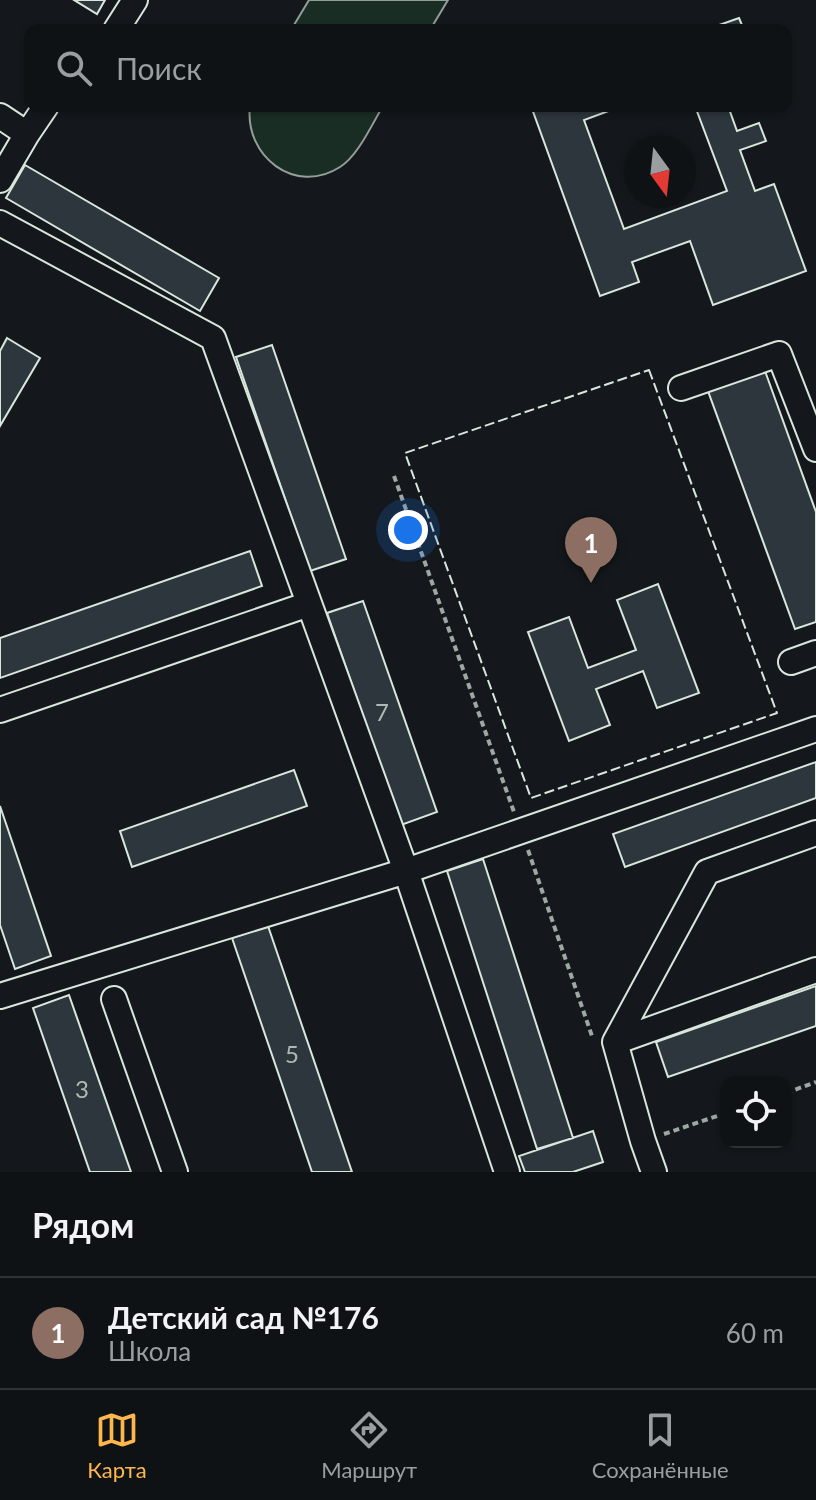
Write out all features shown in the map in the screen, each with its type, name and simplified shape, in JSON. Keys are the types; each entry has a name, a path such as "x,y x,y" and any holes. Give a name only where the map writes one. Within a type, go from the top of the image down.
{"lane":[{"path":"120,24 135,0"},
{"path":"0,180 42,112"},
{"path":"0,116 27,134"},
{"path":"0,223 213,338 406,871 507,1172"},
{"path":"681,388 779,354 816,449"},
{"path":"0,710 309,604"},
{"path":"791,662 816,653"},
{"path":"0,996 406,871 816,729"},
{"path":"654,1172 615,1042 707,872 816,833"},
{"path":"615,1042 816,970"},
{"path":"114,999 175,1172"}],"path":[{"path":"792,1091 816,1082"},
{"path":"643,1141 720,1115"}],"green space":[{"path":"309,0 448,0 434,24 295,24"},
{"path":"250,112 380,112 359,148 347,162 323,175 306,177 290,174 264,155 255,141"}],"building":[{"path":"74,0 105,0 97,14"},
{"path":"739,18 742,24 722,24"},
{"path":"533,112 606,112 584,120 624,229 681,208 696,208 696,202 727,191 697,112 730,112 737,131 759,123 766,141 740,150 755,191 774,184 806,271 713,305 690,241 632,262 639,282 600,296"},
{"path":"25,165 219,278 200,311 6,198"},
{"path":"7,338 40,358 0,426 0,351"},
{"path":"272,345 346,559 310,571 236,357"},
{"path":"765,371 816,512 816,622 795,629 708,391"},
{"path":"250,551 262,586 0,678 0,638"},
{"path":"658,584 699,693 657,708 643,671 596,689 610,725 569,741 528,632 569,617 588,668 636,650 617,600"},
{"path":"363,601 437,812 401,825 327,613"},
{"path":"816,762 816,798 625,867 613,834"},
{"path":"294,770 307,806 132,867 120,831"},
{"path":"0,806 51,956 15,969 0,925"},
{"path":"483,859 573,1138 537,1149 447,871"},
{"path":"268,926 352,1172 312,1172 232,938"},
{"path":"816,986 816,1026 668,1077 656,1042"},
{"path":"69,995 131,1172 90,1172 33,1008"},
{"path":"593,1131 603,1162 573,1172 525,1172 519,1156"}],"fence":[{"path":"649,370 777,713 531,798 405,453 649,370"}],"place":[{"name":"Детский сад №176","path":"591,583"}]}
